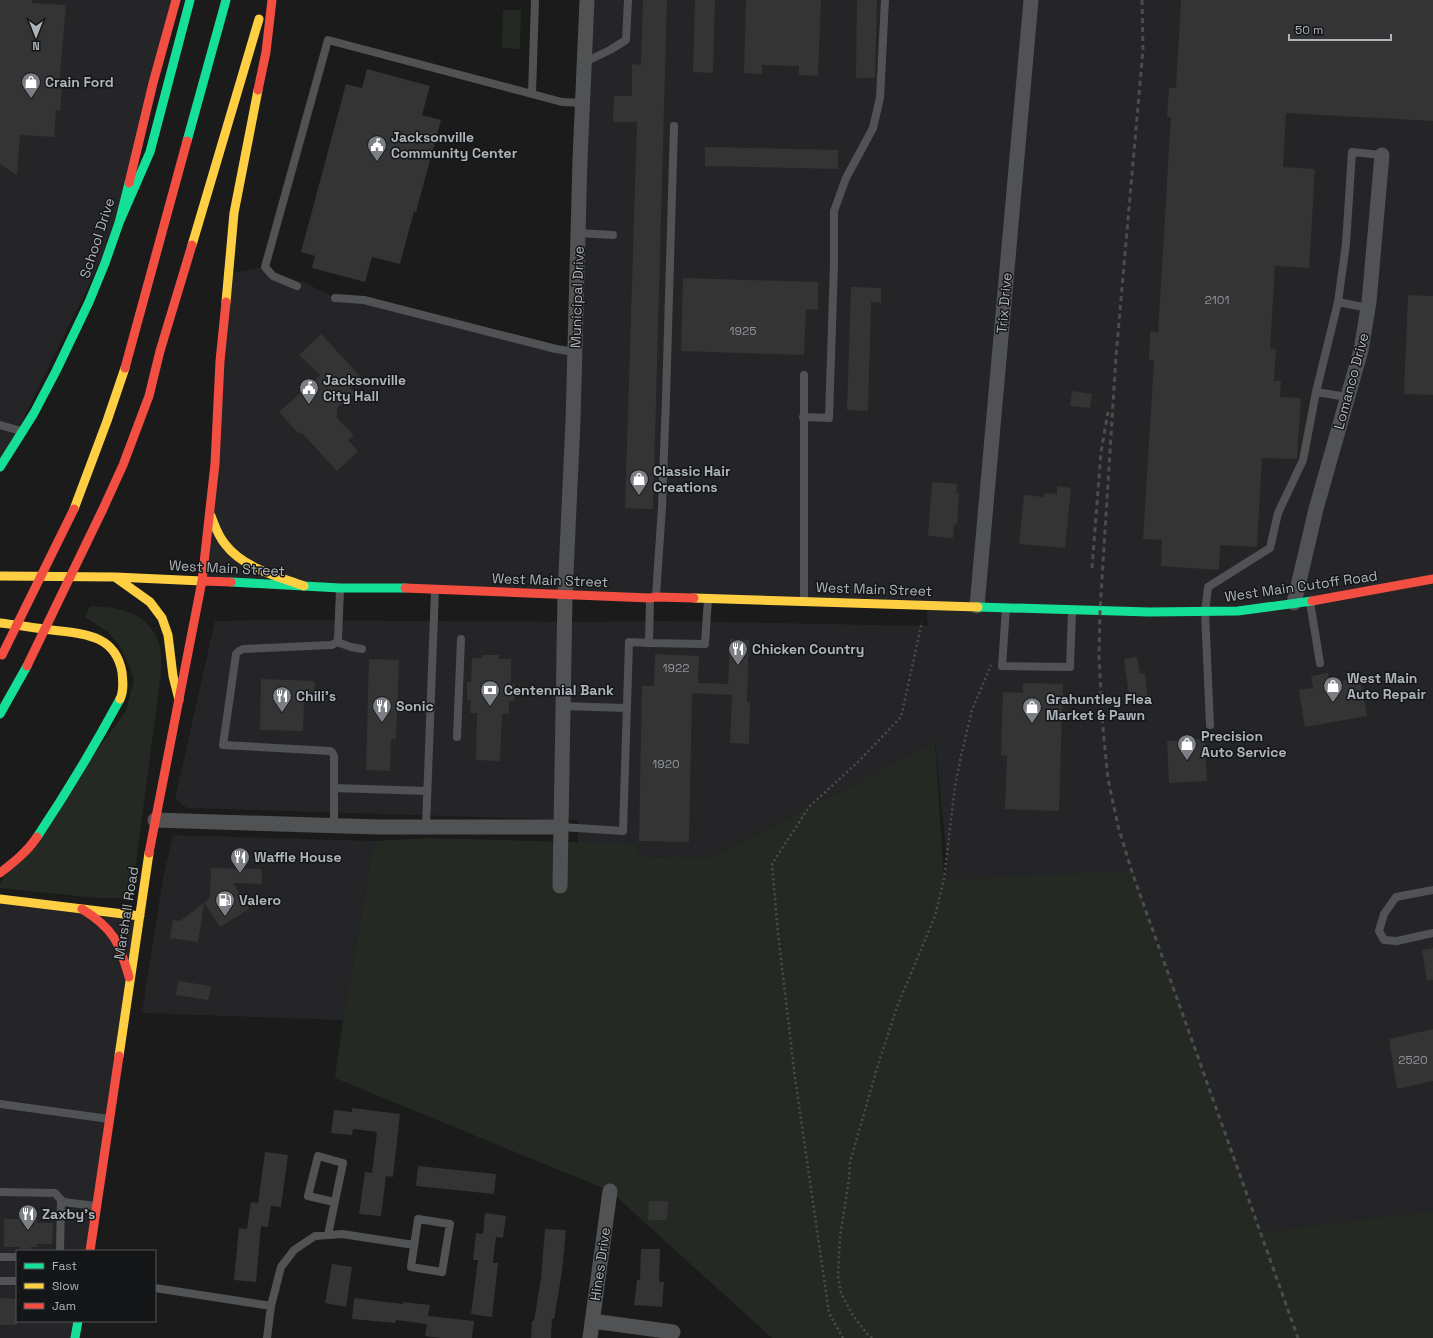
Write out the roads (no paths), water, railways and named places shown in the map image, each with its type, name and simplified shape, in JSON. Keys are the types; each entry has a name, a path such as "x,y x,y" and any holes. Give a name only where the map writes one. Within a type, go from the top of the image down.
{"main road":[{"name":"School Drive","path":"0,468 34,413 56,371 89,302 105,263 118,223 153,83 176,0"},
{"path":"118,223 150,152 190,0"},
{"path":"1,656 74,509 107,421 125,367 226,0"},
{"path":"0,714 27,666 102,511 123,465 149,396 160,351 265,0"},
{"name":"Marshall Road","path":"90,1250 155,820 202,581 210,511 220,361 234,213 244,155 266,52 272,0"},
{"path":"210,511 214,526 228,549 255,568 304,586"},
{"name":"West Main Street","path":"0,576 115,577 340,588 435,589 565,595 977,606 1100,611"},
{"path":"115,577 150,602 158,611 166,625 170,640 173,674 179,700"},
{"name":"West Main Cutoff Road","path":"1100,611 1238,611 1336,597 1433,579"},
{"path":"0,623 90,636 106,644 116,654 123,681 122,696 90,755 65,796 31,846 18,859 0,873"},
{"path":"0,899 140,916"},
{"path":"81,909 96,917 112,934 120,946 130,979"},
{"path":"75,1338 78,1322"}],"street":[{"name":"Municipal Drive","path":"560,886 565,595 587,0"},
{"name":"Trix Drive","path":"977,606 1031,0"},
{"name":"Lomanco Drive","path":"1294,603 1316,509 1361,350 1368,308 1382,155"},
{"path":"155,820 377,827 561,827"},
{"name":"Hines Drive","path":"590,1338 610,1191"},
{"path":"592,1321 673,1332"}],"lane":[{"path":"532,94 535,0"},
{"path":"585,62 610,50 626,40 628,0"},
{"path":"803,417 829,418 834,272 834,211 846,178 873,128 880,98 885,0"},
{"path":"297,286 273,276 265,267 328,40 562,102 583,104"},
{"path":"649,643 662,507 674,126"},
{"path":"1210,725 1205,612 1208,587 1270,548 1278,513 1303,460 1316,392 1338,302 1346,244 1352,152 1382,155"},
{"path":"579,233 613,235"},
{"path":"335,298 364,300 556,350 575,352"},
{"path":"1338,302 1368,308"},
{"path":"804,376 804,601"},
{"path":"1316,392 1347,397"},
{"path":"0,425 23,431"},
{"path":"334,825 334,756 332,752 223,745 236,654 243,649 332,645 337,642 340,588"},
{"path":"426,827 435,589"},
{"path":"561,827 623,830 629,642 705,644 708,598"},
{"path":"1310,601 1320,663"},
{"path":"1006,608 1002,666 1070,667 1072,610"},
{"path":"457,737 461,639"},
{"path":"337,642 362,649"},
{"path":"563,706 626,708"},
{"path":"334,788 427,792"},
{"path":"1433,890 1396,897 1384,914 1379,931 1384,940 1397,941 1433,933"},
{"path":"0,1104 110,1119"},
{"path":"328,1235 343,1163 318,1156 308,1196 334,1202"},
{"path":"0,1192 55,1193 61,1201 60,1250"},
{"path":"61,1201 97,1206"},
{"path":"418,1219 450,1224 442,1272 411,1267 414,1245 418,1219"},
{"path":"267,1338 271,1306 281,1267 294,1250 315,1236 342,1234 414,1245"},
{"path":"0,1257 16,1257"},
{"path":"0,1281 16,1281"},
{"path":"156,1288 271,1306"}],"railway":[{"path":"1142,0 1143,49 1116,356 1100,611 1099,657 1103,729 1108,779 1118,826 1132,872 1298,1338"},
{"path":"1092,568 1101,452 1108,412"}],"place":[{"name":"Crain Ford","path":"31,99"},
{"name":"Jacksonville Community Center","path":"377,162"},
{"name":"Jacksonville City Hall","path":"309,405"},
{"name":"Classic Hair Creations","path":"639,496"},
{"name":"Chicken Country","path":"738,666"},
{"name":"West Main Auto Repair","path":"1333,703"},
{"name":"Centennial Bank","path":"490,707"},
{"name":"Chili's","path":"282,713"},
{"name":"Sonic","path":"382,723"},
{"name":"Grahuntley Flea Market & Pawn","path":"1032,724"},
{"name":"Precision Auto Service","path":"1187,761"},
{"name":"Waffle House","path":"240,874"},
{"name":"Valero","path":"225,917"},
{"name":"Zaxby's","path":"28,1231"}]}
